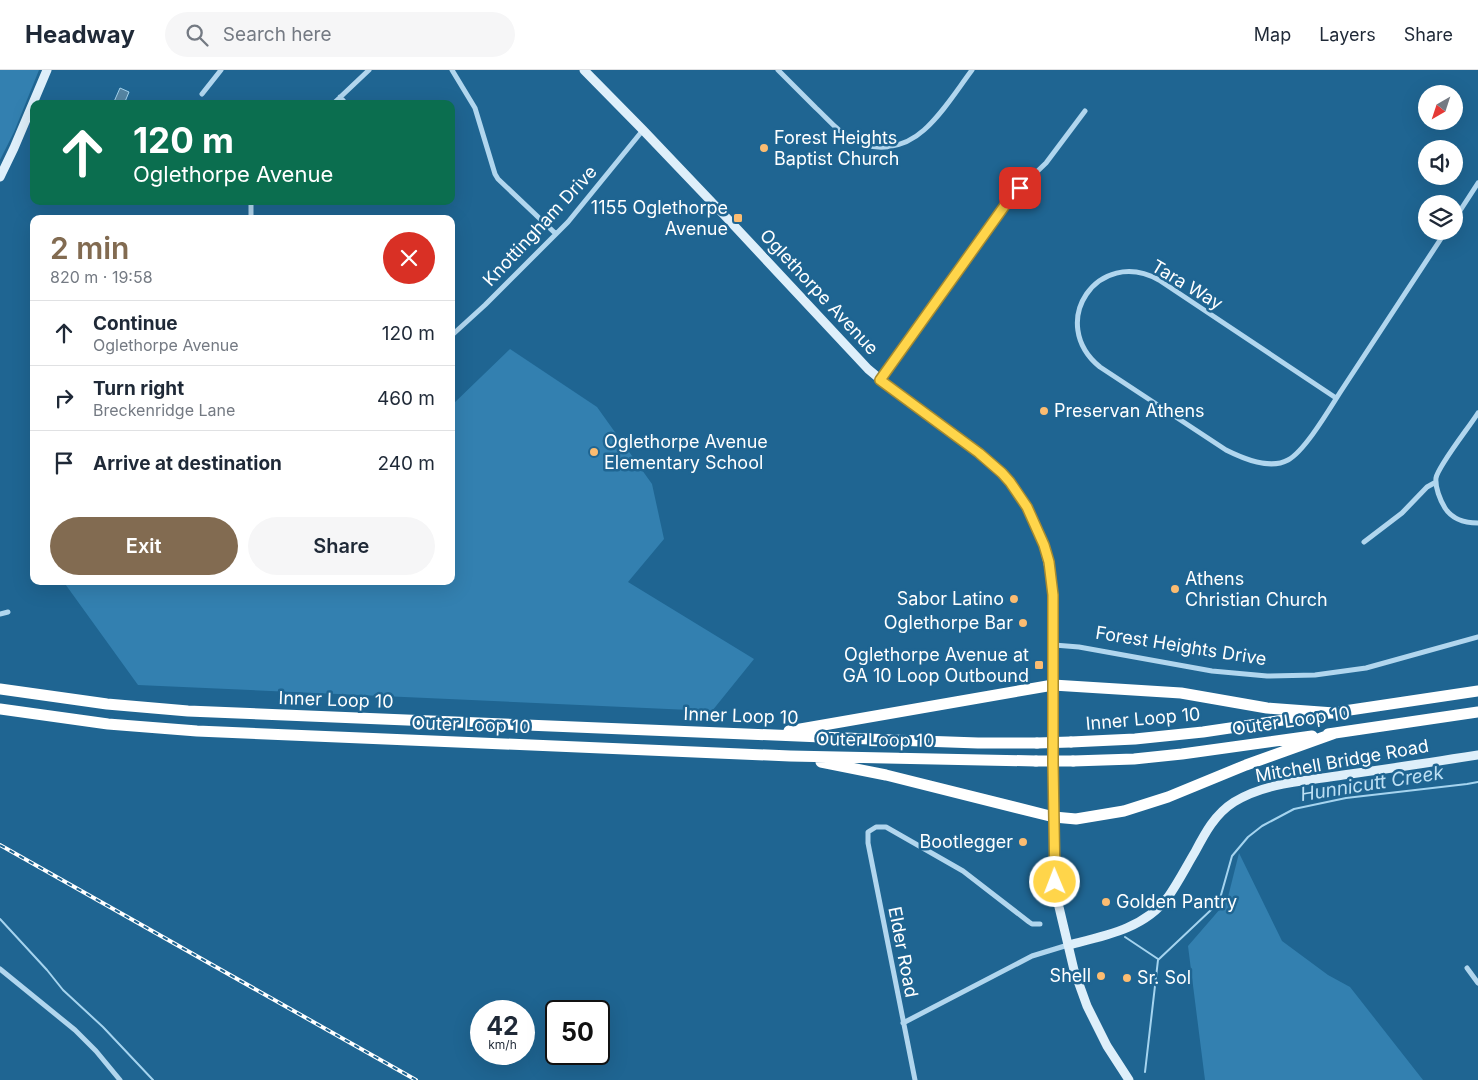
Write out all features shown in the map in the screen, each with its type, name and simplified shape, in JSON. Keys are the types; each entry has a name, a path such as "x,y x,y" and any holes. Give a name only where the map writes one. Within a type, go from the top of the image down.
{"highway":[{"path":"768,735 1053,685 1181,693 1266,708 1334,713"},
{"name":"Inner Loop 10","path":"0,690 83,702 179,710 978,743 1071,742 1164,736 1478,691"},
{"name":"Outer Loop 10","path":"0,709 108,724 197,731 790,756 1036,761 1073,761 1182,754 1478,712"},
{"path":"790,756 886,775 1054,817 1076,819 1132,808 1168,798 1246,765 1335,733"}],"main road":[{"path":"34,100 47,70"},
{"name":"Oglethorpe Avenue","path":"586,71 745,237 846,348 880,380 991,463 1010,482 1027,507 1040,533 1049,562 1053,595 1055,882 1059,907 1080,986 1096,1026 1118,1065 1129,1080"},
{"path":"0,177 30,110"},
{"name":"Mitchell Bridge Road","path":"1068,945 1130,927 1156,909 1175,886 1210,824 1221,812 1249,794 1268,788 1305,781 1478,755"}],"street":[{"path":"202,94 221,70"},
{"path":"337,100 369,70"},
{"path":"452,70 475,108 498,179 556,234"},
{"path":"778,70 843,134 866,146 883,148 905,142 925,129 972,70"},
{"path":"880,380 1008,201 1046,163 1084,110"},
{"name":"Knottingham Drive","path":"455,332 485,305 578,211 643,130"},
{"path":"1463,206 1478,183"},
{"name":"Tara Way","path":"1336,398 1159,280 1143,272 1125,271 1101,279 1088,291 1080,306 1078,335 1083,349 1093,361 1218,446 1236,455 1270,464 1292,458 1306,444 1440,240"},
{"path":"1478,413 1439,470 1436,482 1441,500 1448,513 1461,521 1478,523"},
{"path":"1364,542 1402,513 1427,487 1436,482"},
{"path":"0,614 8,612"},
{"name":"Forest Heights Drive","path":"1054,645 1079,647 1212,671 1267,676 1314,675 1366,668 1478,637"},
{"name":"Elder Road","path":"915,1080 868,843 867,835 870,830 881,826 886,827 963,871 1032,924 1040,924"},
{"path":"903,1023 1032,956 1068,945"},
{"path":"1467,968 1478,983"},
{"path":"0,969 75,1030 96,1051 120,1080"}],"shaded area":[{"path":"0,70 39,70 14,132 0,160"},
{"path":"120,88 129,92 126,100 115,100"},
{"name":"Oglethorpe Avenue Elementary School","path":"510,349 597,407 652,484 664,539 628,582 754,659 712,711 138,685 66,585 455,585 455,402"},
{"path":"1239,853 1282,941 1328,975 1350,987 1423,1080 1205,1080 1188,946 1227,901"}],"waterway":[{"name":"Hunnicutt Creek","path":"1145,1072 1158,960 1212,909 1221,895 1232,856 1248,837 1262,826 1294,809 1346,798 1478,782"},
{"path":"0,919 63,990 103,1027 153,1080"},
{"path":"1125,937 1158,959"}],"railway":[{"path":"0,845 416,1080"}],"place":[{"name":"Forest Heights Baptist Church","path":"764,148"},
{"name":"1155 Oglethorpe Avenue","path":"738,218"},
{"name":"Preservan Athens","path":"1044,411"},
{"name":"Oglethorpe Avenue Elementary School","path":"594,452"},
{"name":"Athens Christian Church","path":"1175,589"},
{"name":"Sabor Latino","path":"1014,599"},
{"name":"Oglethorpe Bar","path":"1023,623"},
{"name":"Oglethorpe Avenue at GA 10 Loop Outbound","path":"1039,665"},
{"name":"Bootlegger","path":"1023,842"},
{"name":"Golden Pantry","path":"1106,902"},
{"name":"Shell","path":"1101,976"},
{"name":"Sr. Sol","path":"1127,978"}],"route":[{"path":"1020,188 1008,201 880,380 979,453 1002,473 1027,507 1040,533 1049,562 1053,595 1055,882"}]}
